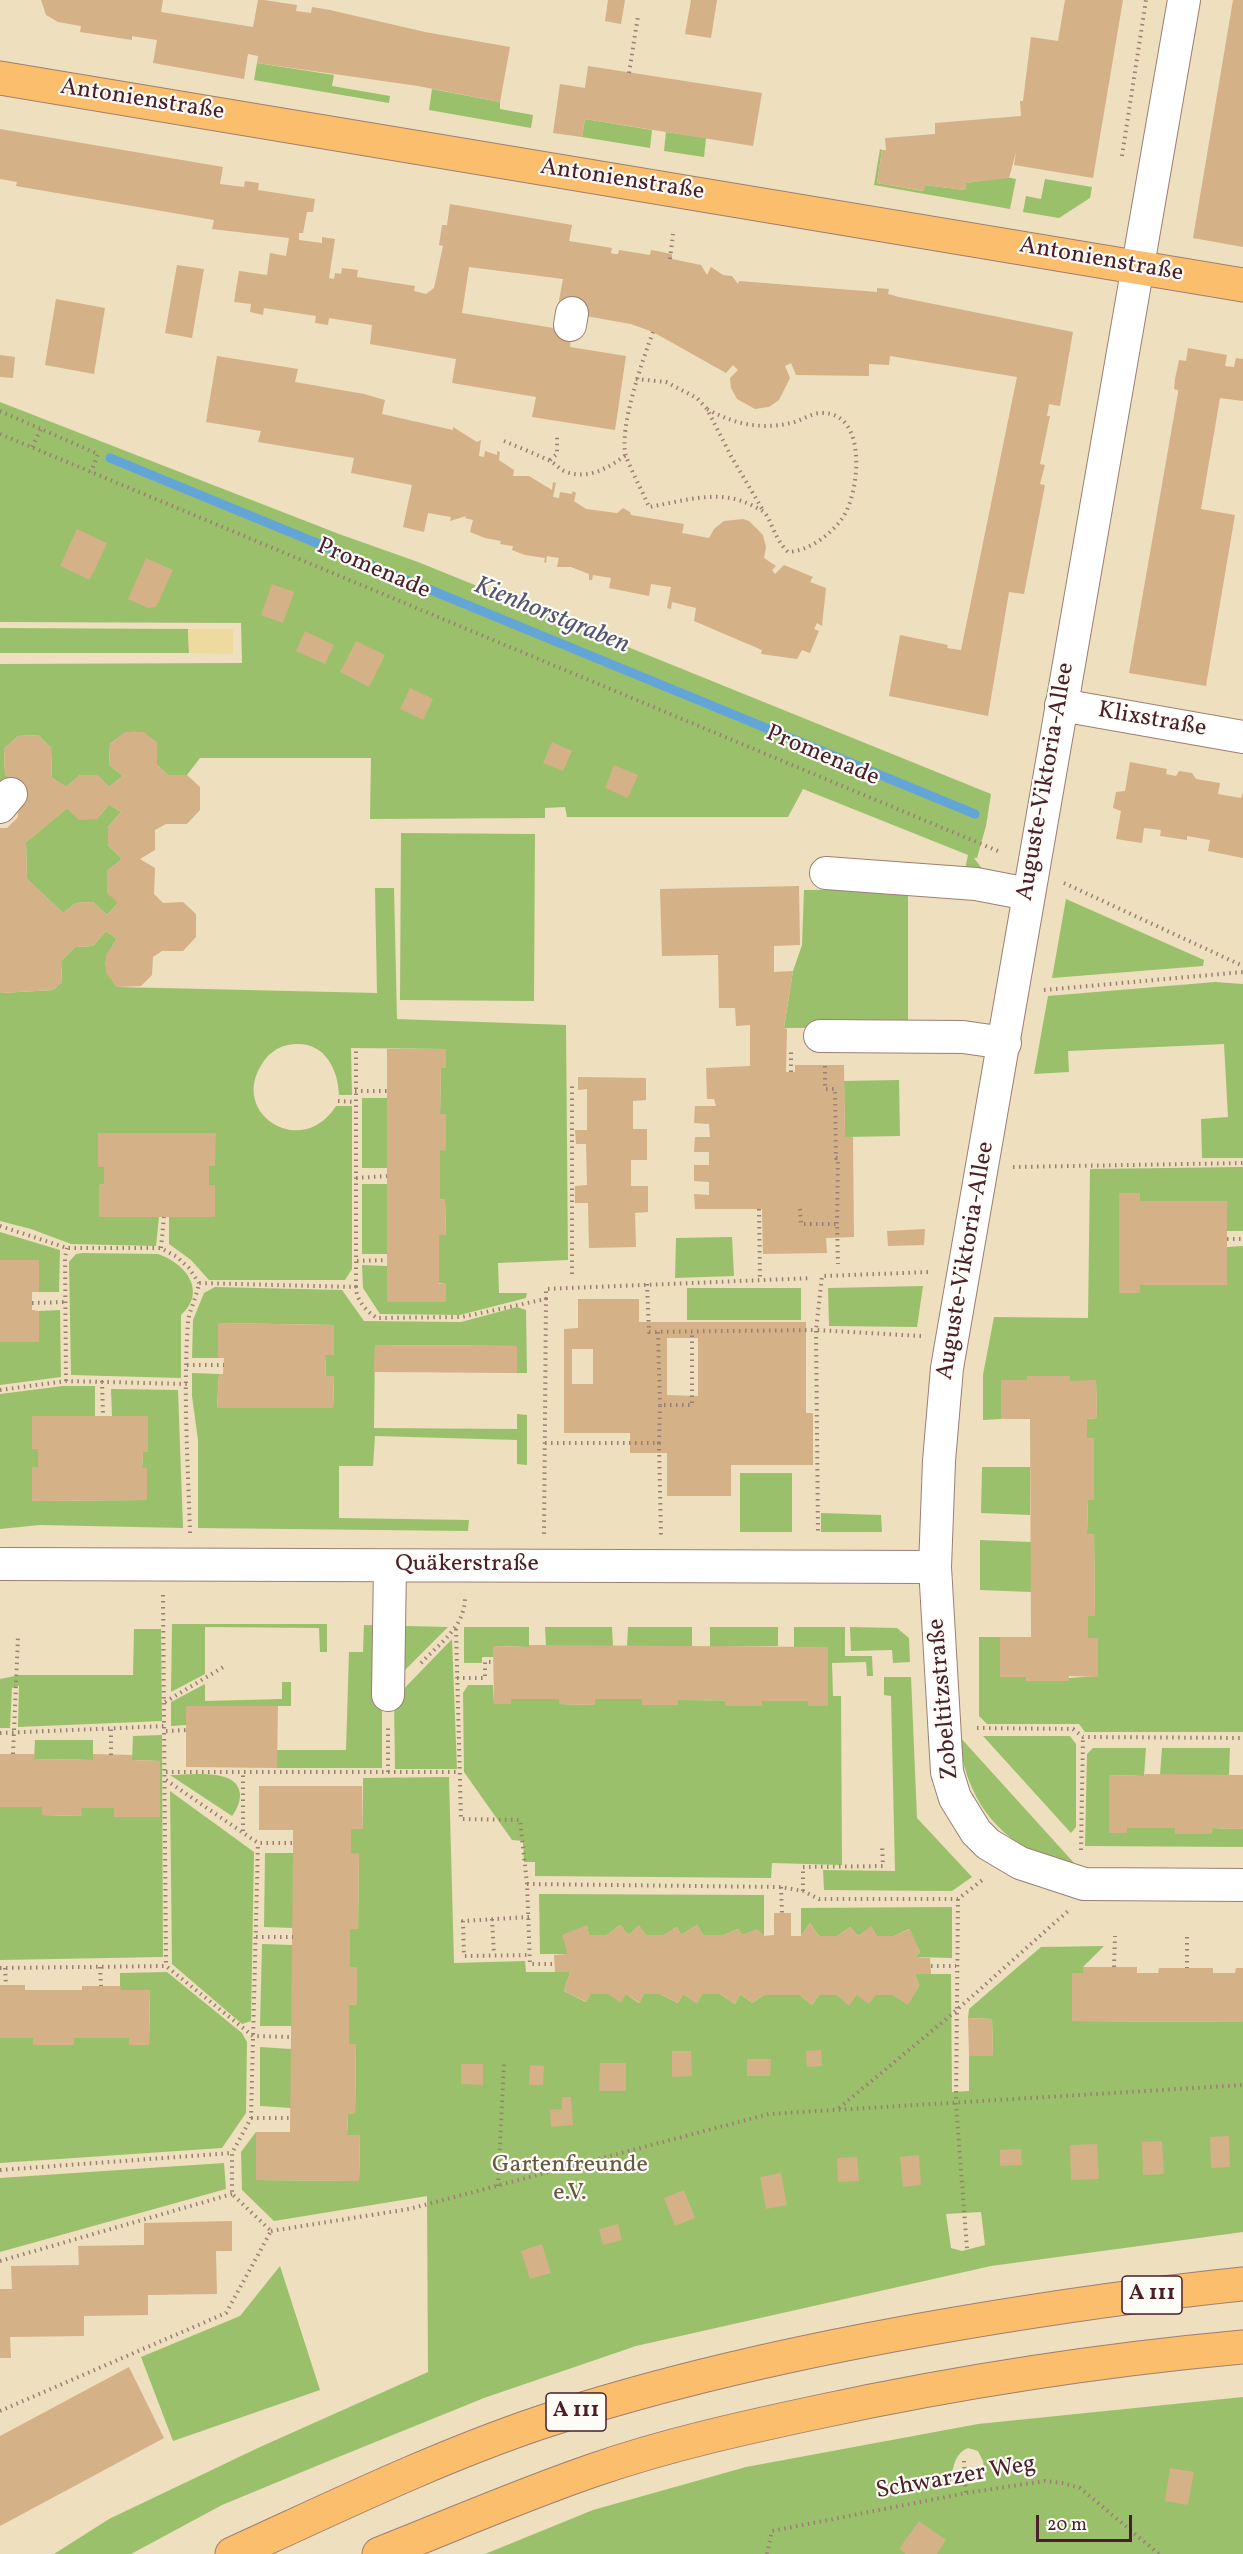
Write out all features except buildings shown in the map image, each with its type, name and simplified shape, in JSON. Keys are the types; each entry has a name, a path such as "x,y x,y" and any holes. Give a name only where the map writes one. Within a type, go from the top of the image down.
{"main road":[{"name":"Antonienstraße","path":"0,78 1243,285"},
{"name":"A 111","path":"232,2554 444,2458 538,2424 645,2391 814,2349 1063,2306 1243,2284"},
{"name":"A 111","path":"379,2554 595,2470 767,2423 877,2399 1000,2378 1127,2358 1243,2347"}],"street":[{"name":"Auguste-Viktoria-Allee","path":"935,1567 940,1450 947,1368 1185,0"},
{"name":"Klixstraße","path":"1061,705 1243,737"},
{"path":"826,873 976,884 1028,894"},
{"path":"822,1050 963,1037 1005,1042"},
{"name":"Quäkerstraße","path":"0,1564 935,1567"},
{"path":"388,1695 390,1566"},
{"name":"Zobeltitzstraße","path":"935,1567 947,1772 955,1798 976,1832 1004,1855 1042,1871 1091,1885 1243,1885"}],"path":[{"path":"629,73 638,16"},
{"path":"670,259 674,234"},
{"path":"653,332 636,379 624,441 626,455 649,507 703,497 727,496 748,503 764,512"},
{"path":"636,379 666,382 697,398 707,409 764,512 779,544 788,552 800,552 832,532 843,518 851,500 858,468 856,448 849,428 836,416 822,413 792,423 748,426 728,420 707,409"},
{"path":"0,411 98,454 91,472"},
{"path":"32,447 40,429"},
{"name":"Promenade","path":"0,434 998,851"},
{"path":"550,460 557,454 557,437"},
{"path":"504,441 550,460 564,471 592,473 612,465 626,455"},
{"path":"1057,880 1243,966"},
{"path":"1038,990 1243,972"},
{"path":"356,1048 356,1296 369,1313 377,1318 462,1317 546,1299"},
{"path":"822,1050 825,1089 835,1089 836,1158 838,1158 838,1264"},
{"path":"572,1085 572,1274"},
{"path":"355,1091 387,1091"},
{"path":"338,1101 356,1102"},
{"path":"1009,1167 1243,1164"},
{"path":"356,1178 387,1176"},
{"path":"759,1209 760,1281"},
{"path":"800,1209 801,1224 837,1224"},
{"path":"161,1248 164,1217"},
{"path":"0,1226 67,1248 161,1248 177,1257 189,1268 199,1283 196,1302 189,1319 187,1365 190,1538"},
{"path":"1227,1239 1243,1239"},
{"path":"66,1381 65,1257 67,1248"},
{"path":"357,1260 387,1260"},
{"path":"818,1543 816,1330 822,1276 934,1272"},
{"path":"544,1540 546,1289 811,1278"},
{"path":"199,1283 356,1287"},
{"path":"647,1284 649,1332 816,1330 924,1336"},
{"path":"32,1303 65,1302"},
{"path":"660,1405 692,1405 692,1331"},
{"path":"658,1332 661,1542"},
{"path":"187,1365 224,1365"},
{"path":"0,1390 66,1381 187,1384"},
{"path":"102,1381 104,1416"},
{"path":"545,1443 659,1443"},
{"path":"163,1590 166,1728 166,1966"},
{"path":"388,1772 388,1695 456,1628 465,1611 465,1594"},
{"path":"456,1628 461,1820 520,1820 530,1917 530,1964 555,1964"},
{"path":"13,1754 18,1637"},
{"path":"457,1678 485,1678 485,1662 494,1662"},
{"path":"165,1702 225,1666"},
{"path":"0,1733 166,1728 187,1730"},
{"path":"943,1728 1073,1729 1083,1737 1243,1738"},
{"path":"111,1729 111,1755"},
{"path":"839,2109 956,2010 1091,1885 1081,1853 1083,1737"},
{"path":"166,1772 459,1772"},
{"path":"243,1772 243,1832"},
{"path":"166,1779 258,1842 293,1843"},
{"path":"258,1842 251,2118 232,2153 232,2194 271,2231"},
{"path":"804,1891 803,1867 883,1866 882,1845"},
{"path":"527,1884 781,1887 804,1891 819,1899 958,1899 979,1884 1004,1855"},
{"path":"781,1887 782,1913"},
{"path":"958,1899 956,2104 967,2249"},
{"path":"530,1917 464,1921 464,1956 530,1955"},
{"path":"492,1919 494,1955"},
{"path":"1114,1967 1115,1936"},
{"path":"1187,1936 1187,1968"},
{"path":"256,1937 292,1937"},
{"path":"6,1985 3,1968 166,1966 253,2036 291,2037"},
{"path":"931,1966 956,1966"},
{"path":"100,1967 101,1986"},
{"path":"498,2186 504,2063"},
{"path":"271,2231 409,2210 769,2114 1243,2085"},
{"path":"251,2118 291,2118"},
{"path":"0,2170 232,2153"},
{"path":"0,2260 232,2194"},
{"path":"0,2411 226,2313 271,2231"},
{"path":"964,2461 966,2493"},
{"name":"Schwarzer Weg","path":"767,2554 772,2531 966,2493 1045,2481 1080,2488 1159,2554"}],"green space":[{"path":"257,63 334,75 332,86 390,96 389,103 254,80"},
{"path":"432,89 500,102 500,109 533,115 531,128 429,110"},
{"path":"585,119 652,130 650,148 582,137"},
{"path":"666,132 706,138 704,157 664,151"},
{"path":"880,149 882,150 877,183 923,191 925,185 965,190 966,183 1005,177 1016,179 1010,209 874,185"},
{"path":"1045,179 1092,187 1090,198 1059,218 1023,212 1026,196 1041,199"},
{"path":"0,402 339,534 418,562 991,794 986,826 977,858 974,858 989,878 964,874 968,855 803,789 788,817 567,817 565,807 545,808 545,818 370,819 371,758 200,758 187,775 168,775 157,765 157,743 144,734 134,732 123,735 110,744 109,765 123,776 109,787 97,775 80,775 66,787 52,778 51,748 38,735 18,736 4,749 5,775 12,780 0,793 0,664 242,663 241,623 0,622"},
{"path":"0,628 188,629 189,653 0,653"},
{"path":"109,804 121,812 108,827 108,845 122,859 107,871 118,903 107,915 93,902 76,903 63,913 27,879 26,842 67,808 79,819 97,819"},
{"path":"401,833 535,834 534,1001 400,1000"},
{"path":"375,888 394,888 397,1019 566,1025 568,1260 498,1263 499,1293 527,1293 526,1298 460,1315 380,1314 363,1288 362,1265 387,1266 387,1301 446,1301 446,1284 439,1283 439,1235 446,1235 445,1200 440,1199 440,1150 446,1150 440,1114 441,1068 446,1068 446,1049 351,1048 352,1095 339,1095 335,1074 326,1056 310,1046 288,1045 273,1052 267,1058 254,1082 255,1099 262,1114 274,1124 289,1130 305,1129 322,1122 336,1106 352,1106 352,1269 345,1280 209,1280 191,1260 169,1244 169,1217 215,1217 215,1186 209,1185 209,1166 215,1166 215,1133 98,1133 98,1166 104,1167 104,1184 99,1185 99,1217 159,1217 156,1246 71,1244 31,1229 0,1221 0,991 2,993 53,990 62,982 61,961 75,947 93,946 106,931 117,939 106,958 106,969 117,987 377,993"},
{"path":"908,889 908,1027 784,1028 793,971 802,945 804,890"},
{"path":"1066,899 1204,960 1203,966 1052,978"},
{"path":"1215,982 1243,984 1243,1158 1202,1158 1201,1119 1228,1117 1224,1044 1068,1051 1069,1072 1034,1074 1048,996"},
{"path":"899,1080 900,1136 845,1137 844,1081"},
{"path":"362,1098 387,1098 387,1168 362,1168"},
{"path":"1243,1167 1243,1231 1227,1231 1140,1201 1140,1193 1119,1193 1140,1292 1139,1285 1227,1285 1227,1247 1243,1246 1243,1732 1085,1732 1079,1724 987,1724 979,1716 979,1637 1000,1637 1001,1677 1027,1677 1026,1681 1098,1676 1098,1638 1088,1638 1088,1616 1095,1615 1094,1535 1087,1534 1088,1500 1094,1499 1094,1439 1087,1438 1087,1419 1097,1418 1096,1381 1070,1381 1070,1376 1027,1376 1027,1380 1001,1380 1001,1419 983,1420 983,1375 994,1317 1088,1318 1090,1169"},
{"path":"362,1184 387,1184 387,1254 362,1254"},
{"path":"0,1232 60,1250 59,1292 39,1292 38,1260 0,1260"},
{"path":"732,1237 734,1276 675,1278 676,1238"},
{"path":"76,1254 158,1254 168,1258 184,1271 190,1279 193,1297 181,1315 181,1378 71,1375 69,1262"},
{"path":"923,1286 917,1327 829,1326 828,1288"},
{"path":"215,1287 342,1290 364,1321 461,1322 517,1307 526,1310 527,1373 517,1373 517,1346 375,1345 374,1428 517,1429 517,1414 527,1415 527,1465 517,1464 517,1440 375,1436 373,1466 339,1466 339,1518 469,1520 468,1531 198,1528 198,1440 192,1396 192,1373 219,1374 217,1407 333,1408 334,1377 326,1376 325,1355 334,1355 334,1325 219,1323 218,1358 192,1358 193,1320 204,1293"},
{"path":"687,1288 801,1288 801,1320 687,1320"},
{"path":"60,1310 61,1377 0,1385 0,1342 39,1342 39,1311"},
{"path":"63,1386 95,1386 95,1416 32,1416 38,1449 38,1467 32,1468 32,1501 147,1500 147,1469 142,1468 143,1452 148,1452 148,1416 112,1416 111,1389 178,1390 183,1528 40,1525 0,1529 0,1394"},
{"path":"982,1467 1030,1467 1030,1515 981,1513"},
{"path":"740,1473 792,1473 792,1532 740,1532"},
{"path":"821,1513 881,1515 882,1532 821,1532"},
{"path":"980,1540 1031,1542 1031,1592 980,1590"},
{"path":"172,1624 327,1624 327,1652 320,1652 319,1628 205,1627 205,1674 171,1692"},
{"path":"364,1625 448,1627 382,1693 382,1768 277,1768 277,1750 346,1750 349,1652 363,1652"},
{"path":"464,1627 529,1627 529,1647 494,1646 493,1657 482,1657 482,1663 464,1663"},
{"path":"545,1627 612,1627 613,1647 546,1646"},
{"path":"628,1627 692,1627 692,1647 627,1647"},
{"path":"710,1627 778,1627 778,1646 710,1647"},
{"path":"794,1627 845,1627 845,1656 872,1656 873,1676 867,1676 866,1662 832,1663 833,1696 841,1696 842,1865 772,1863 771,1878 535,1876 535,1862 524,1862 523,1841 512,1840 464,1772 463,1693 468,1685 493,1685 494,1704 510,1704 511,1699 559,1699 559,1704 595,1705 595,1699 642,1699 643,1705 678,1705 678,1700 808,1701 809,1706 828,1706 828,1647 794,1647"},
{"path":"850,1627 897,1628 909,1638 910,1662 893,1663 892,1650 851,1651"},
{"path":"134,1629 161,1629 162,1721 18,1727 19,1686 12,1688 10,1728 0,1728 0,1679 20,1675 133,1675"},
{"path":"452,1639 457,1769 395,1769 394,1699"},
{"path":"884,1677 911,1677 917,1818 972,1877 952,1891 824,1890 823,1870 895,1871 891,1696 884,1695"},
{"path":"282,1682 291,1682 291,1706 187,1706 186,1725 171,1726 171,1702 205,1684 205,1701 282,1699"},
{"path":"162,1735 163,1957 0,1960 0,1807 42,1807 42,1815 81,1816 81,1808 114,1808 114,1817 159,1817 160,1761 132,1760 133,1736"},
{"path":"959,1736 1075,1864 1029,1849 1010,1837 994,1822 980,1804 970,1783 963,1761"},
{"path":"983,1736 1070,1736 1076,1744 1076,1827 1071,1833"},
{"path":"35,1740 93,1740 93,1760 34,1759"},
{"path":"1093,1748 1146,1748 1144,1776 1109,1775 1109,1833 1126,1833 1127,1828 1175,1828 1175,1834 1211,1834 1212,1828 1243,1829 1243,1847 1085,1846 1087,1754"},
{"path":"1162,1748 1230,1748 1229,1776 1160,1775"},
{"path":"212,1774 231,1780 237,1785 240,1794 237,1808 232,1816 170,1775"},
{"name":"Gartenfreunde e.V.","path":"449,1777 454,1963 525,1961 526,1972 570,1972 564,1991 586,2002 590,1994 626,1994 639,2003 644,1994 660,1994 678,2003 683,1994 697,2003 702,1994 720,1994 735,2004 740,1994 752,2003 764,1995 800,1995 812,2005 819,1995 837,1995 849,2005 856,1995 893,1995 908,2004 919,1986 915,1974 951,1974 952,2092 969,2091 969,2056 993,2056 992,2019 968,2018 969,2009 1041,1947 1104,1946 1083,1967 1083,1973 1072,1973 1072,2021 1243,2022 1243,2232 991,2266 636,2346 484,2398 331,2460 222,2505 131,2554 54,2554 109,2519 260,2447 428,2372 427,2196 274,2221 242,2190 241,2152 256,2132 256,2180 359,2181 360,2136 347,2135 348,2114 355,2114 356,2045 349,2044 349,2005 357,2004 357,1967 350,1967 350,1929 358,1929 359,1854 351,1854 351,1829 363,1828 363,1778","holes":["981,2212 985,2245 962,2251 951,2248 946,2214"]},
{"path":"170,1791 254,1852 251,2021 242,2024 172,1964"},
{"path":"265,1853 293,1853 293,1928 264,1927"},
{"path":"539,1894 764,1895 764,1936 757,1930 742,1935 738,1929 724,1935 703,1935 697,1925 681,1935 677,1927 664,1935 646,1935 639,1926 628,1935 620,1925 607,1935 589,1935 587,1926 563,1935 568,1954 540,1954"},
{"path":"952,1907 952,1958 915,1957 920,1952 909,1929 894,1936 877,1936 871,1927 858,1936 850,1927 837,1936 819,1936 810,1923 801,1936 801,1908"},
{"path":"262,1944 292,1945 292,2026 260,2026"},
{"path":"167,1972 242,2033 247,2042 246,2113 222,2148 0,2163 0,2038 33,2038 33,2045 74,2038 129,2038 129,2045 149,2045 150,1990 120,1990 120,1973"},
{"path":"260,2047 291,2049 291,2108 260,2106"},
{"path":"224,2163 226,2189 0,2252 0,2178"},
{"path":"280,2266 320,2390 173,2441 141,2357 240,2316"},
{"path":"1243,2397 1243,2554 485,2554 593,2510 746,2467 978,2424","holes":["968,2448 978,2451 983,2461 986,2481 951,2486 954,2464 959,2454"]}],"sand":[{"path":"188,629 233,629 233,654 189,653"}],"waterway":[{"name":"Kienhorstgraben","path":"110,458 975,814"}]}
